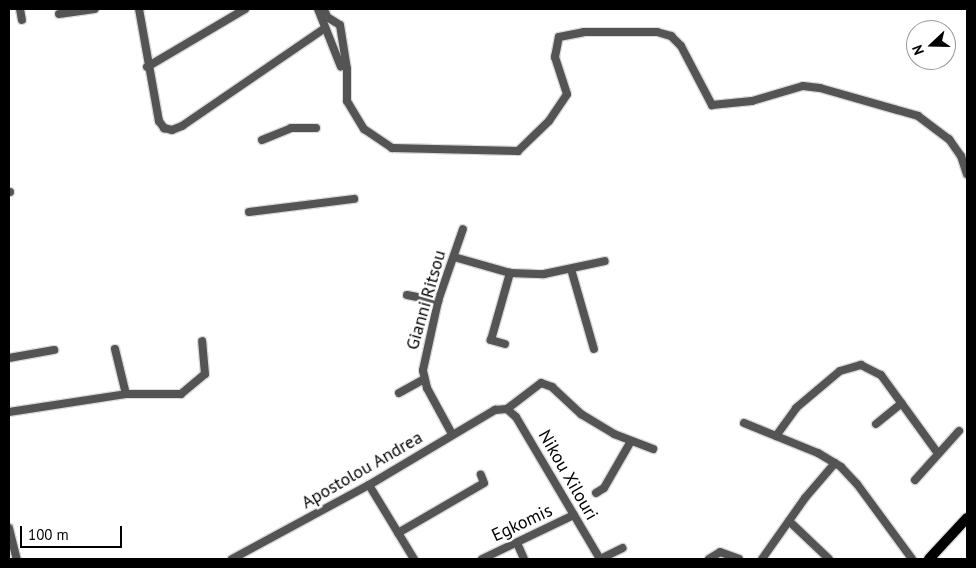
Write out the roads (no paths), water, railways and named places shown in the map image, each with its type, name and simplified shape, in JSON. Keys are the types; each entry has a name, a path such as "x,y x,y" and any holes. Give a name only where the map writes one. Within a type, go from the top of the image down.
{"main road":[{"path":"929,559 967,518"}],"street":[{"path":"20,9 22,20"},
{"path":"59,14 95,9"},
{"path":"139,9 147,67 159,120 164,128 172,130 182,126 325,28"},
{"path":"147,67 245,9"},
{"path":"322,11 325,28 336,48 341,67"},
{"path":"322,11 340,25 350,108 364,129 392,148 503,153 518,151 549,121 567,94 554,57 559,37 584,32 657,32 671,36 681,46 712,105 752,101 803,86 820,88 918,116 949,139 960,156 967,174"},
{"path":"262,140 291,128 316,128"},
{"path":"249,212 354,199"},
{"name":"Gianni Ritsou","path":"452,434 424,379 424,358 438,300 463,229"},
{"path":"454,257 510,273 544,274 605,261"},
{"path":"571,269 594,349"},
{"path":"505,344 491,340 510,273"},
{"path":"407,295 438,300"},
{"path":"9,412 126,394 181,394 206,374 202,341"},
{"path":"9,358 54,350"},
{"path":"115,350 126,394"},
{"path":"776,436 796,408 851,366 866,367 881,375 937,452"},
{"path":"399,393 424,379"},
{"name":"Apostolou Andrea","path":"234,559 369,484 495,410 507,409 542,383 552,387 581,414 631,440"},
{"path":"876,424 902,403"},
{"name":"Nikou Xilouri","path":"507,409 516,417 600,559"},
{"path":"744,423 835,463 857,484 912,559"},
{"path":"915,480 937,452 958,431"},
{"path":"596,493 604,488 631,440 653,449"},
{"path":"762,559 789,521 835,463"},
{"path":"398,533 484,483 481,475"},
{"path":"369,484 414,559"},
{"name":"Egkomis","path":"482,559 574,515"},
{"path":"789,521 829,559"},
{"path":"9,528 17,559"},
{"path":"517,543 524,559"},
{"path":"600,559 623,548"},
{"path":"709,559 720,552 739,559"}]}
